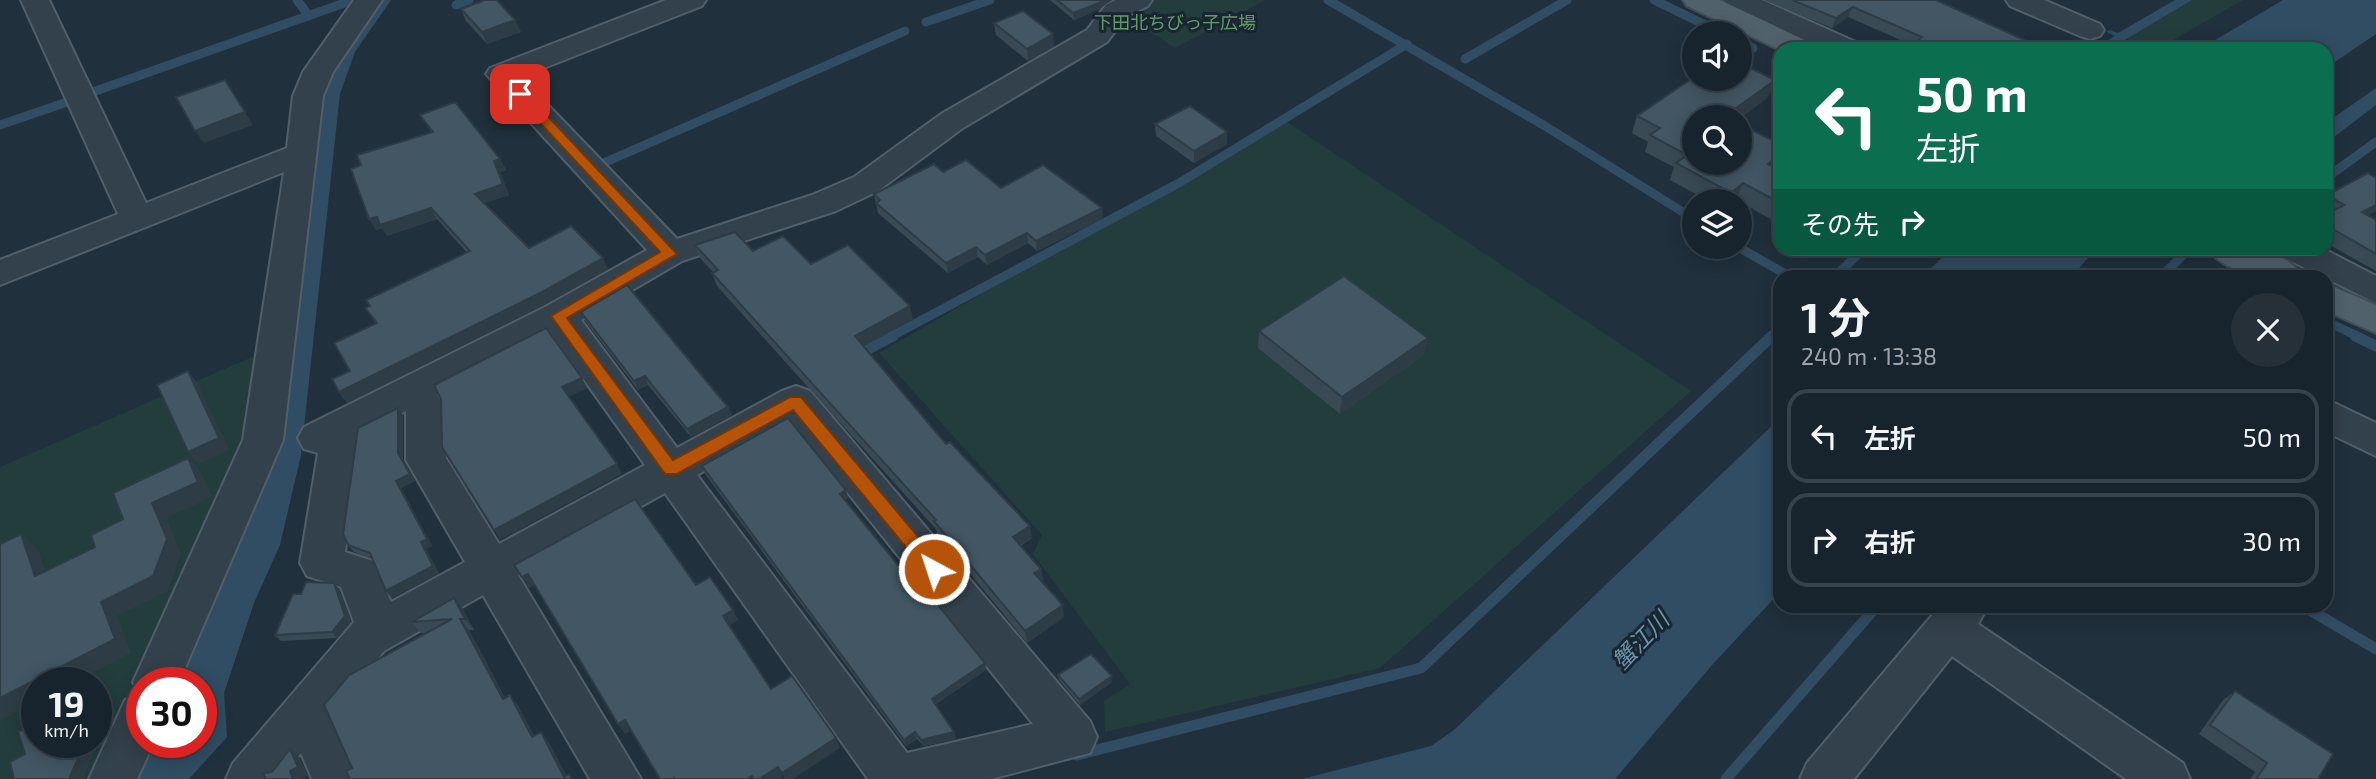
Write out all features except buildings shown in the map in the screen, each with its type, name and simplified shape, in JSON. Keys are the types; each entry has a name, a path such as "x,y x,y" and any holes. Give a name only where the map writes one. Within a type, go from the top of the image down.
{"main road":[{"path":"1697,0 1786,42"},
{"path":"2266,256 2292,261"},
{"path":"2333,299 2376,320"}],"street":[{"path":"35,0 137,219"},
{"path":"163,667 263,440 303,153 308,96 318,72 368,0"},
{"path":"670,254 501,74 692,0"},
{"path":"379,630 358,574 322,563 330,432 558,316 670,254 824,203 866,184 952,121 1097,36 1116,11 1138,0"},
{"path":"1738,0 1832,42"},
{"path":"2020,0 2090,30"},
{"path":"0,273 303,153"},
{"path":"2292,261 2317,270"},
{"path":"2333,276 2376,291"},
{"path":"250,779 368,637 491,568 671,470 796,401 1073,737 897,779 671,470 558,316"},
{"path":"416,390 425,409 425,460 617,779"},
{"path":"2333,418 2376,441"},
{"path":"1824,779 1957,617 2166,779"},
{"path":"306,709 336,779"},
{"path":"113,779 126,750"}],"green space":[{"name":"下田北ちびっ子広場","path":"1154,0 1266,0 1175,48 1124,15"},
{"path":"2192,0 2243,0 2169,42 2122,42"},
{"path":"1284,120 1691,391 1380,668 1105,732 1104,701 1130,684 1033,554 1042,535 879,353"},
{"path":"261,353 250,434 143,667 126,667 126,703 112,733 112,667 21,667 21,758 101,758 91,779 0,779 0,467"}],"water":[{"path":"377,0 391,0 355,52 340,94 301,455 280,545 254,603 224,693 227,737 217,748 217,667 185,667 272,463 323,92 332,67"},
{"path":"2175,0 2192,0 2122,42 2105,42 2115,36 2107,32 2109,30 2118,33"},
{"path":"2283,0 2376,0 2376,34 2333,63 2333,42 2212,42"},
{"path":"2376,88 2376,105 2333,138 2333,118"},
{"path":"1944,256 2090,256 2077,270 1929,270"},
{"name":"蟹江川","path":"1773,425 1773,600 1713,664 1615,779 1302,779 1431,746 1454,730"},
{"path":"146,758 208,758 189,779 137,779"}],"waterway":[{"path":"297,0 309,16"},
{"path":"309,16 353,0"},
{"path":"456,5 469,0"},
{"path":"926,22 990,0"},
{"path":"1328,0 1405,45"},
{"path":"1465,59 1567,0"},
{"path":"1654,0 1697,21"},
{"path":"90,93 309,16"},
{"path":"599,165 905,31"},
{"path":"890,337 1179,183 1405,45"},
{"path":"1405,45 1545,126 1682,212"},
{"path":"0,125 67,102"},
{"path":"2333,173 2376,142"},
{"path":"1752,255 1778,270"},
{"path":"1841,270 1856,256"},
{"path":"2168,270 2182,256"},
{"path":"2333,324 2359,337"},
{"path":"1770,337 1773,334"},
{"path":"857,355 893,336"},
{"path":"1077,755 1421,668 1772,336"},
{"path":"2355,336 2376,346"},
{"path":"1726,779 1871,613"},
{"path":"2315,613 2376,649"}],"route":[{"path":"520,94 670,254 558,316 671,470 796,401 934,569"}]}
